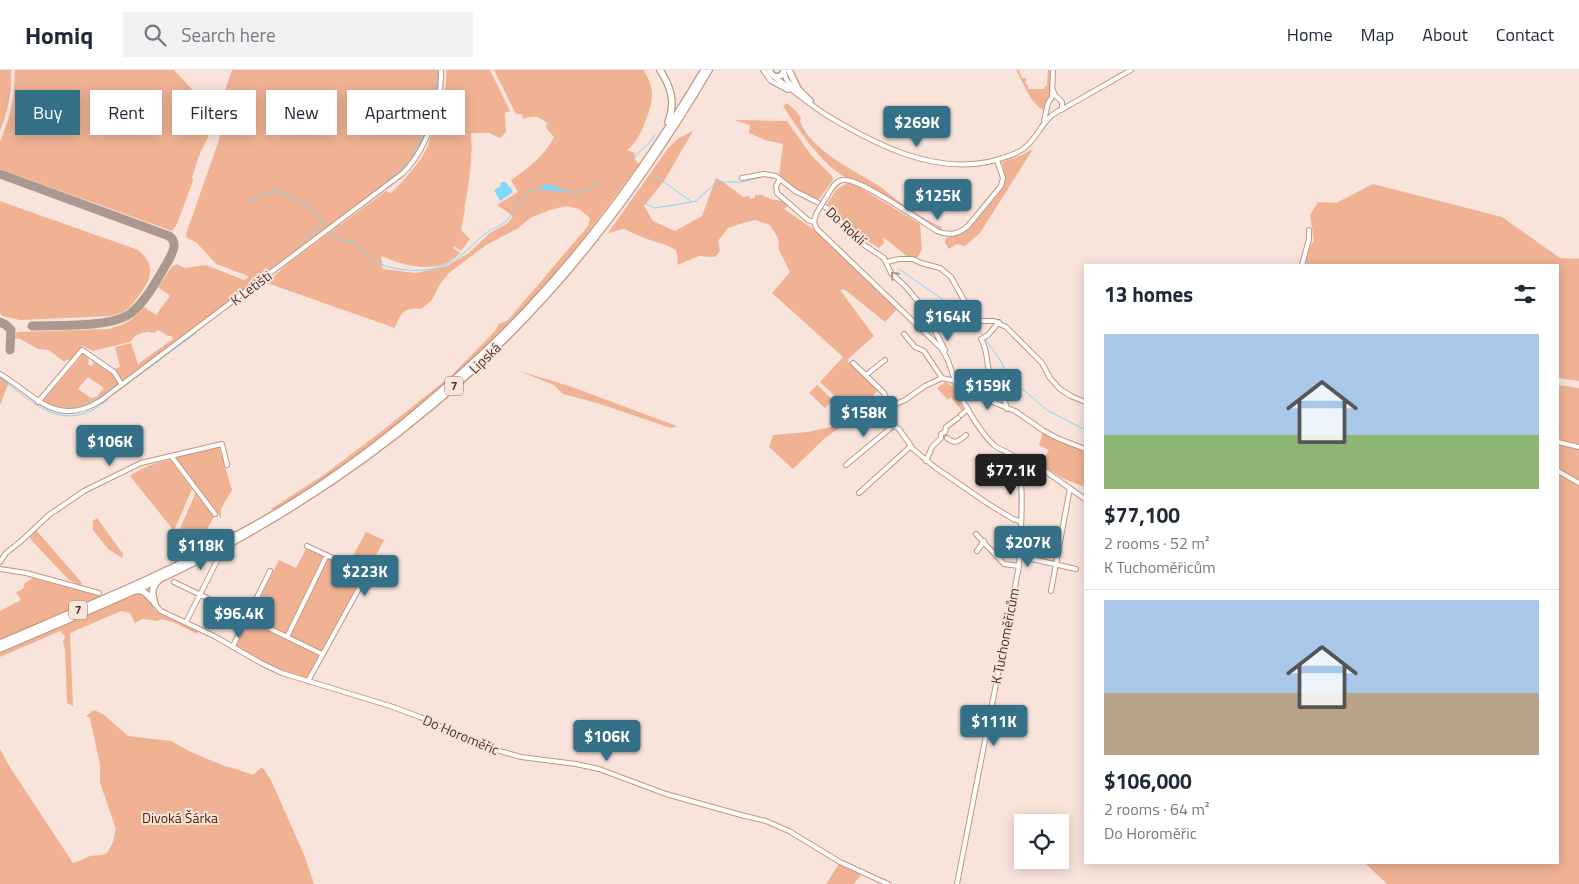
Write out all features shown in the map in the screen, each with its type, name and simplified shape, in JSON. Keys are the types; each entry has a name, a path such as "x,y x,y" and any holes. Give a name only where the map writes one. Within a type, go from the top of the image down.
{"highway":[{"path":"652,153 654,145 669,122 673,106 671,90 660,70"},
{"name":"Lipská","path":"0,643 156,576 209,550 263,520 322,483 366,453 400,426 465,371 530,307 561,272 598,227 652,153 704,70"},
{"name":"Lipská","path":"130,592 163,578 247,534 332,482 402,430 468,375 533,310 590,244 646,170 709,70"},
{"path":"786,70 798,89 810,101"},
{"path":"155,604 152,593 154,586 163,578"},
{"path":"130,592 138,590 145,592 155,604"},
{"name":"7","path":"0,649 130,592"}],"main road":[{"path":"770,71 779,77 786,70"}],"street":[{"name":"K Letišti","path":"0,374 38,402 60,411 77,411 93,405 403,173 414,160 428,131 439,94 441,70"},
{"path":"763,70 773,82 800,96 841,123 887,147 928,161 962,165 997,160 1024,148 1043,125 1062,108 1062,102"},
{"path":"1043,125 1051,99 1053,70"},
{"path":"1048,104 1050,110 1058,111 1131,70"},
{"path":"770,71 800,96"},
{"path":"1052,88 1062,102 1070,104"},
{"path":"1051,99 1058,98"},
{"path":"810,101 841,123"},
{"path":"997,160 1003,178 1002,184 971,223 955,234 943,234 862,185 850,180 840,181 833,186 816,214 814,222 817,229 944,352 962,399 968,409 990,440 1016,460 1020,471 1033,467 1040,468 1084,498"},
{"name":"Do Roklí","path":"742,178 767,174 776,176 795,191 833,212 858,241 881,255 891,274 921,304 948,359"},
{"name":"Do Roklí","path":"780,179 776,186 777,193 808,220 814,222"},
{"path":"1302,264 1309,239 1309,230"},
{"path":"886,262 913,258 919,262 940,268 951,277 970,311 978,320 994,320 1006,327 1042,363 1050,378 1060,388 1070,396 1084,402"},
{"path":"999,322 981,339 986,348 989,372 1006,400 1007,409"},
{"path":"904,334 916,347 924,351 942,378"},
{"path":"38,402 82,350 114,372 122,384"},
{"path":"866,375 885,360"},
{"path":"853,363 884,393 888,407"},
{"path":"955,381 942,378 925,386 905,400 871,415 879,417 899,429 911,446 926,460 987,503 1013,519 1020,520"},
{"path":"968,409 962,393 962,388 965,386 970,387 990,401 1014,412 1057,438 1084,448"},
{"path":"926,460 932,447 941,438 941,434 945,432 946,427 968,409"},
{"path":"846,465 893,426"},
{"path":"945,432 948,434 947,438"},
{"path":"941,438 944,440 947,438 955,442 966,435"},
{"path":"1559,442 1579,447"},
{"path":"0,562 6,553 49,515 84,490 141,463 222,444 227,465"},
{"path":"859,493 911,446"},
{"path":"172,457 215,514"},
{"name":"K Tuchoměřicům","path":"957,884 1018,566 1020,471"},
{"path":"1559,472 1579,483"},
{"path":"1051,591 1070,488"},
{"path":"976,534 1004,564 1018,566"},
{"path":"977,551 984,542"},
{"path":"307,546 367,574 308,681"},
{"path":"286,637 327,555"},
{"path":"1019,556 1076,569"},
{"path":"186,622 219,557"},
{"path":"0,569 99,593"},
{"path":"233,646 270,571"},
{"path":"174,582 322,654"},
{"name":"Do Horoměřic","path":"155,604 161,611 233,646 282,673 390,706 507,754 599,769 666,794 766,821 789,831 840,862 888,884"}],"green space":[{"path":"0,70 11,70 11,86 9,101 0,131"},
{"path":"15,70 174,70 192,90 172,90 172,135 208,135 200,154 192,177 193,181 177,224 172,231 0,169 0,142 13,101"},
{"path":"232,70 439,70 438,90 347,90 347,135 425,135 410,162 401,172 122,382 114,369 120,367 115,347 131,343 138,364 173,339 171,336 158,330 154,333 148,332 135,336 130,342 93,351 82,346 69,361 67,359 64,362 49,350 38,349 20,339 14,338 17,332 108,329 124,324 144,307 156,315 170,296 158,287 173,265 175,266 176,264 185,268 206,265 244,280 248,278 248,276 216,264 197,243 186,237 220,135 256,135 256,90 225,90"},
{"path":"446,70 490,70 510,111 505,113 506,132 500,138 489,133 471,133 470,170 461,230 470,239 461,251 454,246 453,248 460,253 443,265 433,267 411,266 381,256 383,269 416,273 447,266 469,253 490,233 508,223 513,216 497,205 518,192 511,180 536,161 554,137 546,128 547,123 541,119 530,117 523,119 522,114 516,114 494,70 644,70 652,90 652,99 640,133 632,146 627,150 635,153 634,159 639,164 547,283 513,321 471,363 379,439 317,484 274,511 271,509 325,474 452,375 495,331 499,324 508,320 588,226 590,218 579,209 566,206 530,218 517,229 486,245 449,273 440,284 432,300 421,309 410,309 403,312 395,328 267,283 287,264 386,191 391,193 421,159 431,135 465,135 465,90 445,90"},
{"path":"1016,70 1019,70 1022,78 1026,78 1028,89 1044,89 1047,86 1048,70 1051,70 1051,97 1045,111 1031,98"},
{"path":"787,103 801,118 800,121 805,131 823,150 879,186 920,216 943,228 940,229 855,179 843,176 832,168 808,143 783,106"},
{"path":"734,120 787,121 811,155 832,176 833,180 819,199 795,189 779,176 783,144 765,140 749,133 750,125"},
{"path":"693,131 664,181 644,206 653,221 675,231 702,216 716,178 743,197 749,196 750,199 755,198 755,195 763,195 769,199 783,201 790,205 784,209 816,231 898,308 885,322 844,289 840,290 874,336 847,360 878,390 864,406 869,413 857,417 820,382 843,357 772,293 790,272 779,250 778,238 770,225 755,220 728,228 718,241 720,251 715,257 699,256 677,265 676,250 666,245 624,229 608,233 669,147 679,138"},
{"path":"1033,149 980,233 965,246 957,244 949,249 945,243 946,238 960,235 970,228 1000,192 1006,180 1002,162"},
{"path":"847,183 852,183 920,224 922,249 918,257 908,257 883,237 884,243 879,248 854,233 827,204 836,190"},
{"path":"1373,184 1502,217 1560,258 1579,258 1579,381 1559,378 1559,264 1305,264 1310,246 1314,241 1310,215 1318,202 1336,203"},
{"path":"0,201 138,250 150,267 149,279 146,285 126,310 110,316 20,320 2,316 0,313"},
{"path":"84,353 90,357 88,364 91,366 94,363 91,360 92,358 113,373 119,384 102,398 84,406 64,408 43,401","holes":["88,377 104,388 96,397 91,398 78,389"]},
{"path":"519,371 569,386 677,426 671,428 597,403 563,394 554,385"},
{"path":"0,376 9,382 0,405"},
{"path":"946,382 954,388 963,409 962,411 951,397 948,400 937,388"},
{"path":"817,385 833,400 825,408 809,393"},
{"path":"1559,385 1579,388 1579,884 1387,884 1366,864 1559,864"},
{"path":"845,424 825,438 793,469 769,447 773,435 808,432"},
{"path":"1043,433 1084,450 1084,487 1062,478 1040,464 1049,450 1039,445"},
{"path":"219,447 232,490 221,509 221,519 175,457"},
{"path":"171,460 192,489 174,531 130,476 150,465"},
{"path":"196,492 204,505 215,515 199,544 178,533"},
{"path":"97,518 123,554 122,558 108,549 93,530 93,521"},
{"path":"36,530 82,583 80,585 69,580 31,540 30,535"},
{"path":"366,532 384,540 367,572 349,563"},
{"path":"307,547 324,555 286,634 250,617 279,560 296,568"},
{"path":"328,557 365,575 321,652 289,636"},
{"path":"33,578 100,596 95,600 0,641 0,611 21,600 16,592 23,589 25,583"},
{"path":"136,594 147,599 156,611 172,620 196,629 198,631 197,634 173,622 161,619 158,621 143,619 135,623 130,613 121,611 70,633 73,706 67,703 65,649 63,642 65,636 60,631 0,657 0,653"},
{"path":"249,620 319,655 306,679 253,656 236,646"},
{"name":"Divoká Šárka","path":"94,710 103,714 128,736 171,741 222,765 253,775 262,767 271,780 305,857 314,884 0,884 0,749 73,863 90,856 107,853 113,842 116,829 100,783 100,765 90,718 86,716"},
{"path":"839,864 861,875 854,884 826,884"}],"water":[{"path":"502,182 506,182 513,192 500,201 494,190 501,186"},
{"path":"545,184 556,186 566,192 542,190 540,188"}],"waterway":[{"path":"412,157 431,115 438,70"},
{"path":"635,159 635,156 655,135"},
{"path":"351,210 399,172 411,159"},
{"path":"654,175 692,202"},
{"path":"644,203 655,208 692,202 696,201 719,182 742,182 762,177"},
{"path":"564,190 581,192 597,184"},
{"path":"332,231 340,240 355,241 363,252 381,264 410,270 439,267 458,258 486,233 501,225 512,214 524,196 534,189 540,188"},
{"path":"247,203 264,194 275,191 309,208 326,224"},
{"path":"302,242 324,223"},
{"path":"899,269 969,318 1002,363 1006,375 1047,410 1084,429"},
{"path":"179,338 192,329"},
{"path":"114,394 196,333"},
{"path":"123,381 175,342"},
{"path":"0,378 42,408 65,416 91,411 108,400"},
{"path":"17,383 28,391"},
{"path":"103,395 115,386"},
{"path":"30,392 36,397"},
{"path":"56,407 79,407 100,397"}],"taxiway":[{"path":"0,174 169,236 174,242 169,260 146,296 131,313 122,318 98,323 32,326"},
{"path":"0,322 11,330 10,350"}]}
